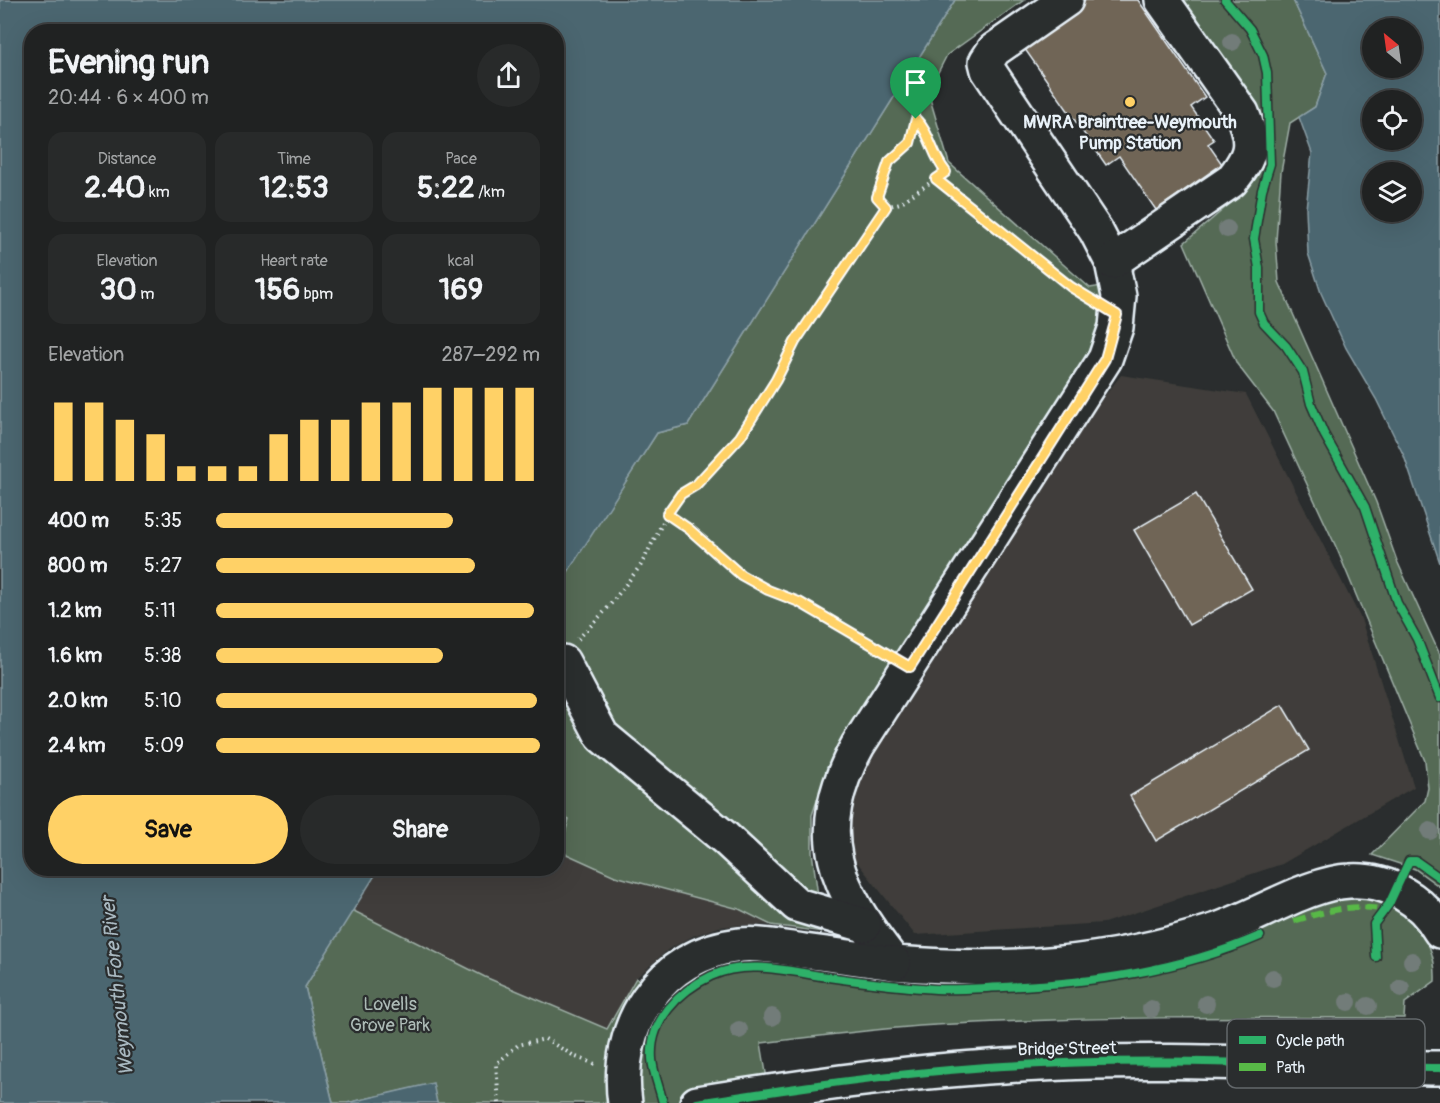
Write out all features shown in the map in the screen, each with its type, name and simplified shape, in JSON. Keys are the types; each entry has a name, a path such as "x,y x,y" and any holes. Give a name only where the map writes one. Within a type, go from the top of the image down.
{"main road":[{"path":"894,963 864,925 844,891 834,851 832,813 842,774 858,745 1105,359 1117,315 1119,296 1112,262 1096,231 988,70 986,62 994,50 1066,0"},
{"path":"1112,262 1231,181 1244,166 1251,147 1250,132 1242,113 1162,0"},
{"path":"564,664 602,736 725,838 797,905 864,925"},
{"path":"625,1103 623,1068 628,1038 638,1011 678,968 707,954 739,945 767,945 894,963 1005,968 1119,956 1173,944 1220,929 1316,889 1349,880 1374,883 1396,890 1422,904 1440,932"},
{"name":"Bridge Street","path":"697,1103 836,1081 1006,1065 1113,1062 1227,1064"},
{"name":"Bridge Street","path":"1425,1068 1440,1068"}],"path":[{"path":"886,207 877,197 879,184 889,162 910,143 916,119 917,98"},
{"path":"564,660 581,633 606,610 641,566 667,514 681,494 696,485 740,437 776,380 795,342 886,207 900,203 946,172 932,153 924,127 916,119"},
{"path":"936,179 1071,287 1117,315"},
{"path":"667,514 689,529 741,575 768,590 799,602 910,667"},
{"path":"499,1103 496,1064 518,1045 545,1039 594,1065 623,1068"}],"shaded area":[{"path":"1121,375 1246,394 1361,619 1414,787 1282,864 1104,923 915,935 837,837 850,776 1044,474"},
{"path":"564,817 569,819 564,839"},
{"path":"564,852 615,876 823,932 771,925 743,925 719,927 693,936 669,949 636,978 608,1029 485,977 352,910 374,876 564,876"}],"green space":[{"path":"955,0 1024,0 947,55 928,92 949,163 1090,288 1102,286 1102,316 1095,340 1084,363 828,768 812,815 812,852 823,932 771,925 739,909 615,876 564,853 564,837 569,819 564,817 564,577 657,433 688,425"},
{"path":"1175,0 1293,0 1327,73 1315,107 1290,123 1281,172 1276,241 1279,282 1376,502 1397,561 1440,655 1440,887 1415,869 1372,855 1425,801 1428,788 1425,761 1337,549 1273,411 1237,364 1184,243 1246,190 1255,179 1260,164"},
{"name":"Lovells Grove Park","path":"1351,895 1368,898 1399,911 1422,933 1429,947 1434,963 1435,981 1405,1003 1404,1018 1040,1020 899,1028 761,1043 771,1103 437,1103 432,1084 347,1103 333,1103 305,987 352,910 485,977 607,1029 636,978 663,1005 706,974 742,963 756,962 872,979 951,986 1029,985 1068,981 1135,968 1167,959 1328,900"}],"water":[{"name":"Weymouth Fore River","path":"0,0 955,0 688,425 657,433 564,578 564,24 24,24 24,876 375,876 305,987 333,1103 0,1103"},
{"path":"1293,0 1440,0 1440,563 1404,456 1376,399 1346,348 1321,293 1308,253 1306,209 1312,153 1299,117 1315,107 1327,73"},
{"path":"433,1083 437,1103 347,1103"}],"building":[{"name":"MWRA Braintree-Weymouth Pump Station","path":"1086,0 1138,0 1205,97 1191,107 1214,140 1208,144 1222,164 1156,210 1119,156 1106,165 1022,45"},
{"path":"1196,494 1252,589 1189,625 1134,530"},
{"path":"1282,705 1309,750 1156,841 1130,796"}],"marked path":[{"path":"1294,921 1328,911 1350,908 1385,910"}],"cycle path":[{"path":"1225,0 1250,29 1263,55 1267,73 1270,164 1262,190 1254,239 1259,268 1259,312 1264,323 1286,346 1303,372 1311,404 1324,434 1365,507 1397,603 1417,639 1440,698"},
{"path":"1376,957 1374,924 1389,904 1409,861 1416,861 1440,878"},
{"path":"663,1103 652,1059 655,1032 668,1009 677,999 699,982 725,971 739,968 769,968 936,989 1037,985 1102,978 1167,966 1198,958 1260,936"},
{"path":"697,1103 888,1076 965,1069 1058,1063 1227,1062"},
{"path":"1425,1068 1440,1068"}],"place":[{"name":"MWRA Braintree-Weymouth Pump Station","path":"1130,102"}],"route":[{"path":"916,119 924,127 932,153 946,172 936,179 1071,287 1117,315 1116,327 1105,359 910,667 799,602 768,590 741,575 689,529 667,514 681,494 696,485 740,437 776,380 795,342 828,291 848,267 886,207 877,197 879,184 889,162 910,143 916,119"}]}
